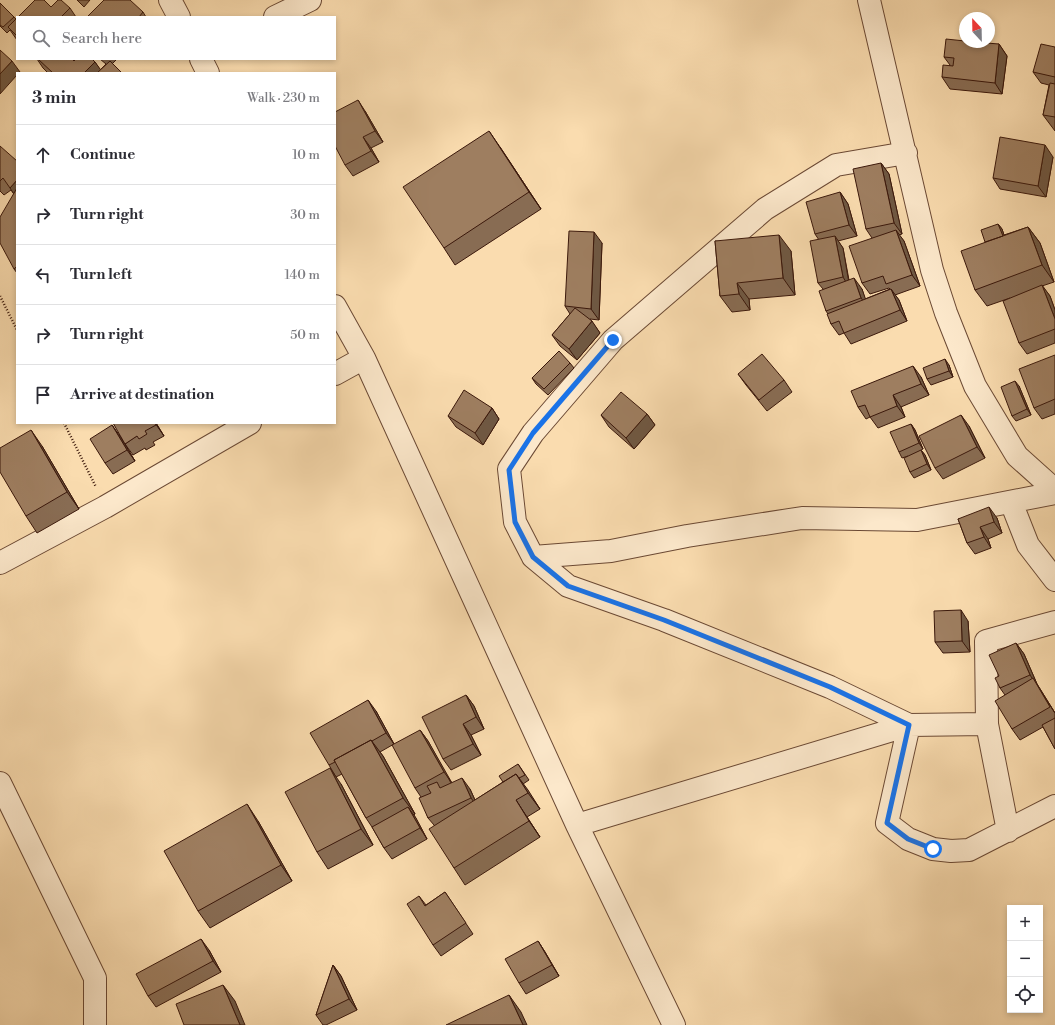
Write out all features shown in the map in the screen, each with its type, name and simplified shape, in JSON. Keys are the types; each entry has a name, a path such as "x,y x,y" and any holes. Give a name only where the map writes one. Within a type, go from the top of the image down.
{"street":[{"path":"170,0 178,16"},
{"path":"276,16 310,0"},
{"path":"869,0 906,153 932,270 946,313 975,386 1017,456 1055,492"},
{"path":"201,60 207,72"},
{"path":"906,153 836,165 765,209 613,340 533,433 509,470 515,522 533,557 568,586 664,620 830,687 909,725"},
{"path":"336,308 364,358 577,825 674,1025"},
{"path":"336,373 364,358"},
{"path":"0,563 106,507 248,424"},
{"path":"533,557 611,551 687,536 802,518 917,520 1055,492"},
{"path":"1011,502 1028,546 1055,580"},
{"path":"1008,831 987,724 986,640 1055,622"},
{"path":"577,825 909,725 987,724"},
{"path":"909,725 887,823 908,839 933,849 951,851 969,850 1055,806"},
{"path":"0,783 96,978 95,1025"}],"path":[{"path":"0,296 16,328"},
{"path":"64,424 106,507"}],"building":[{"path":"35,0 44,0 51,7 58,0 61,0 70,8 62,16 19,16"},
{"path":"104,0 130,0 143,12 140,16 88,16"},
{"path":"0,3 14,17 3,27 0,25"},
{"path":"16,19 16,35 8,27"},
{"path":"946,39 959,40 959,48 995,48 995,44 999,44 995,83 942,77 943,65 953,66 954,58 944,57"},
{"path":"1041,44 1055,47 1055,77 1033,72"},
{"path":"0,50 12,61 0,74"},
{"path":"39,60 93,60 95,62 85,72 52,72"},
{"path":"110,61 121,72 98,72"},
{"path":"1050,83 1055,84 1055,117 1043,115"},
{"path":"358,100 375,131 363,137 371,151 345,165 336,148 336,111"},
{"path":"489,131 529,192 444,248 403,187"},
{"path":"1000,137 1045,145 1038,186 993,178"},
{"path":"0,146 16,160 16,181 10,188 3,178 0,181"},
{"path":"881,163 894,223 866,229 853,169"},
{"path":"16,190 16,267 14,269 0,243 0,217"},
{"path":"840,192 849,225 815,234 806,202"},
{"path":"998,224 1003,236 985,242 981,230"},
{"path":"1028,227 1042,265 975,290 961,251"},
{"path":"896,230 912,275 886,284 883,276 862,283 849,246"},
{"path":"569,231 594,232 591,309 565,306"},
{"path":"779,235 783,278 737,283 739,294 720,296 715,241"},
{"path":"835,236 843,277 818,283 810,241"},
{"path":"854,278 861,298 826,311 819,291"},
{"path":"1042,285 1055,319 1055,329 1019,343 1003,301"},
{"path":"891,289 900,310 844,333 839,321 831,324 827,314"},
{"path":"575,308 592,321 569,349 552,335"},
{"path":"559,351 570,363 544,389 532,378"},
{"path":"762,354 784,380 759,400 738,374"},
{"path":"1055,355 1055,399 1034,408 1019,369"},
{"path":"945,359 949,371 927,379 923,368"},
{"path":"913,366 921,384 893,395 897,406 870,417 865,405 858,407 851,391"},
{"path":"1015,381 1027,409 1012,416 1001,387"},
{"path":"464,390 492,408 475,433 448,416"},
{"path":"621,392 647,414 626,438 601,415"},
{"path":"961,415 977,447 935,468 919,436"},
{"path":"114,424 156,424 145,431 147,434 139,439 137,436 125,444"},
{"path":"911,424 919,443 899,452 890,432"},
{"path":"112,425 127,450 105,463 90,439"},
{"path":"31,430 67,492 26,516 0,472 0,448"},
{"path":"921,450 927,464 910,472 904,458"},
{"path":"989,507 994,522 980,527 984,537 967,543 958,519"},
{"path":"961,610 962,641 935,642 934,611"},
{"path":"1016,643 1030,675 1000,688 995,678 999,676 989,655"},
{"path":"1033,678 1050,707 1012,729 995,701"},
{"path":"466,695 476,717 463,724 473,744 443,759 422,717"},
{"path":"368,700 386,733 334,760 335,762 329,765 310,733"},
{"path":"1055,718 1055,749 1042,725"},
{"path":"420,730 444,772 415,788 392,745"},
{"path":"371,740 403,798 366,818 334,760"},
{"path":"518,764 525,775 519,778 516,774 503,782 499,776"},
{"path":"330,768 361,829 317,852 285,792"},
{"path":"516,774 528,793 516,800 529,821 454,868 429,829"},
{"path":"462,778 471,798 428,818 419,798 431,793 427,786 437,782 440,788"},
{"path":"247,804 281,865 198,911 164,851"},
{"path":"408,807 420,828 384,848 372,827"},
{"path":"445,892 466,923 433,945 407,904 419,896 425,906"},
{"path":"201,939 213,961 148,996 136,974"},
{"path":"538,941 552,965 519,983 505,959"},
{"path":"333,965 349,999 316,1015"},
{"path":"223,985 240,1025 184,1025 176,1004"},
{"path":"509,995 523,1025 446,1025"}],"route":[{"path":"613,340 533,433 509,470 515,522 533,557 568,586 664,620 830,687 909,725 887,823 908,839 933,849"}]}
